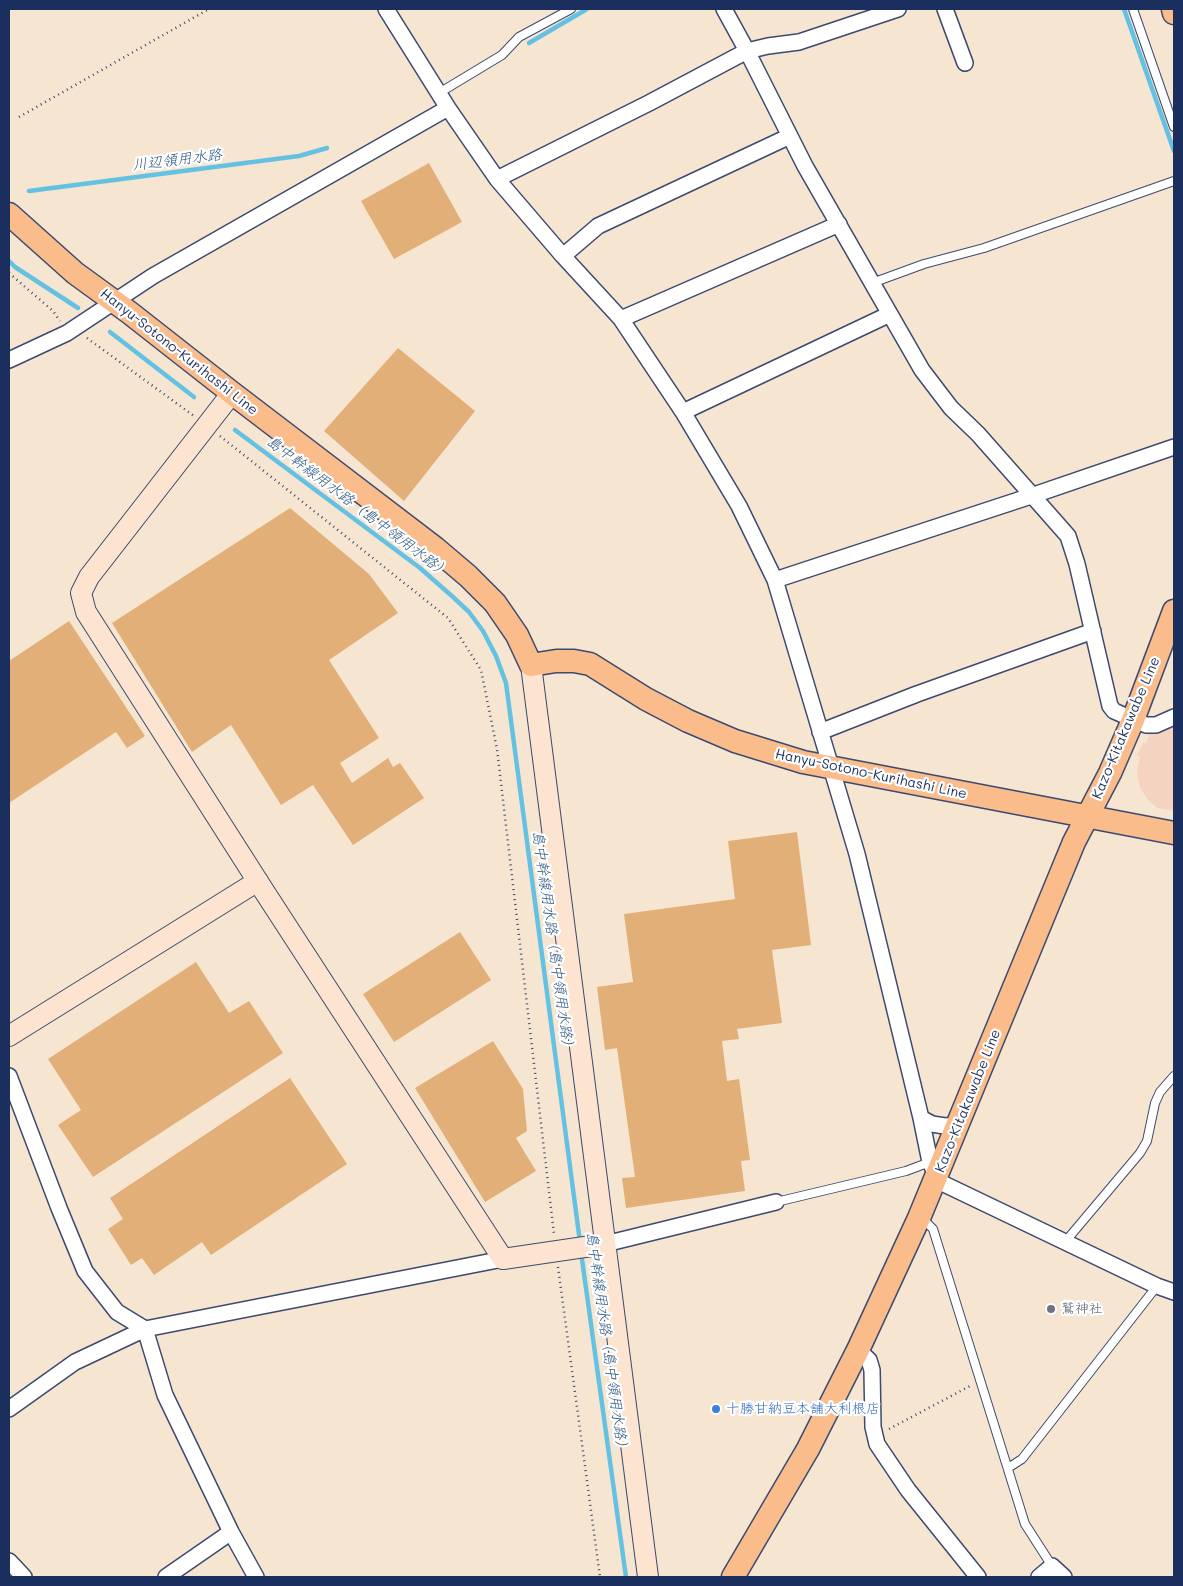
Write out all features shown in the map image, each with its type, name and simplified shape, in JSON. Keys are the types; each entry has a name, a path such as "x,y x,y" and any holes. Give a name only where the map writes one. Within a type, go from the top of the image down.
{"main road":[{"path":"1173,9 1174,13"},
{"name":"Hanyu-Sotono-Kurihashi Line","path":"9,214 76,273 435,548 468,576 495,603 516,635 531,665 556,661 574,661 590,664 646,699 688,721 727,738 788,758 831,768 1174,833"},
{"name":"Kazo-Kitakawabe Line","path":"733,1577 808,1449 858,1350 919,1218 933,1170 958,1125 1074,842 1110,773 1133,720 1174,611"}],"street":[{"path":"724,9 805,166 922,370 951,408 978,434 1068,536 1078,564 1110,706 1114,711 1133,720 1150,725 1156,725 1174,717"},
{"path":"497,179 649,103 747,51 799,42 898,9"},
{"path":"944,9 965,63"},
{"path":"393,11 448,108 497,179 563,256 621,319 683,412 739,506 775,580 857,854 933,1170 944,1184 1157,1286 1174,1292"},
{"path":"9,360 72,331 153,276 448,108"},
{"path":"563,256 598,226 790,136"},
{"path":"621,319 839,224"},
{"path":"683,412 890,314"},
{"path":"232,393 89,577 81,593 86,612 503,1259"},
{"path":"775,580 1032,496 1174,446"},
{"path":"820,732 917,694 1093,631"},
{"path":"531,665 648,1577"},
{"path":"9,1036 258,881"},
{"path":"9,1076 85,1271 116,1312 145,1329 165,1396 231,1532 256,1577"},
{"path":"921,1118 932,1124 958,1125"},
{"path":"9,1409 75,1362 145,1329 503,1259 605,1244 776,1202"},
{"path":"858,1350 869,1360 872,1370 873,1427 877,1444 908,1490 978,1577"},
{"path":"166,1577 231,1532"},
{"path":"9,1561 24,1577"},
{"path":"1039,1577 1052,1566 1064,1577"}],"lane":[{"path":"440,93 502,55 519,38 571,9"},
{"path":"1133,9 1174,127"},
{"path":"872,283 924,264 984,248 1174,181"},
{"path":"1065,1242 1140,1153 1147,1141 1153,1112 1160,1092 1174,1076"},
{"path":"776,1202 906,1171 933,1170"},
{"path":"919,1218 932,1229 1025,1524 1052,1566"},
{"path":"1008,1468 1022,1459 1157,1286"}],"path":[{"path":"19,117 209,9"},
{"path":"9,273 53,311 72,331 86,337 207,426 448,618 481,670 497,749 556,1251 600,1577"},
{"path":"875,1436 981,1382"}],"shaded area":[{"path":"1174,724 1174,811 1157,808 1148,800 1140,788 1137,772 1140,757 1137,755 1143,743 1146,743 1149,736 1147,734"}],"building":[{"path":"429,163 462,222 394,259 361,201"},
{"path":"398,348 475,411 404,501 324,431"},
{"path":"290,508 369,574 398,613 329,660 379,738 340,763 352,783 388,758 393,767 400,763 424,798 353,845 313,785 281,805 231,725 192,752 112,623"},
{"path":"69,621 145,736 127,748 116,732 9,803 9,661"},
{"path":"797,832 811,945 772,950 782,1023 737,1029 739,1039 722,1041 727,1081 739,1079 750,1160 741,1161 745,1191 626,1208 622,1178 635,1177 617,1048 605,1050 597,987 633,982 624,914 735,899 728,841"},
{"path":"460,932 491,980 394,1042 363,994"},
{"path":"196,962 229,1013 249,1001 283,1053 93,1177 58,1125 81,1110 48,1059"},
{"path":"493,1041 523,1089 527,1131 516,1138 536,1171 485,1202 415,1088"},
{"path":"290,1078 347,1164 211,1255 202,1242 154,1275 142,1258 131,1265 108,1229 123,1219 110,1198"}],"waterway":[{"name":"川辺領用水路","path":"529,43 587,9"},
{"path":"1124,9 1174,151"},
{"name":"川辺領用水路","path":"29,191 299,156 327,148"},
{"name":"島中幹線用水路（島中領用水路）","path":"9,261 15,267 78,308"},
{"name":"島中幹線用水路（島中領用水路）","path":"110,332 194,397"},
{"name":"島中幹線用水路（島中領用水路）","path":"235,430 420,568 469,612 483,631 496,656 506,683 580,1242"},
{"name":"島中幹線用水路（島中領用水路）","path":"581,1252 626,1577"}],"place":[{"name":"鷲神社","path":"1051,1309"},
{"name":"十勝甘納豆本舗大利根店","path":"716,1409"}]}
